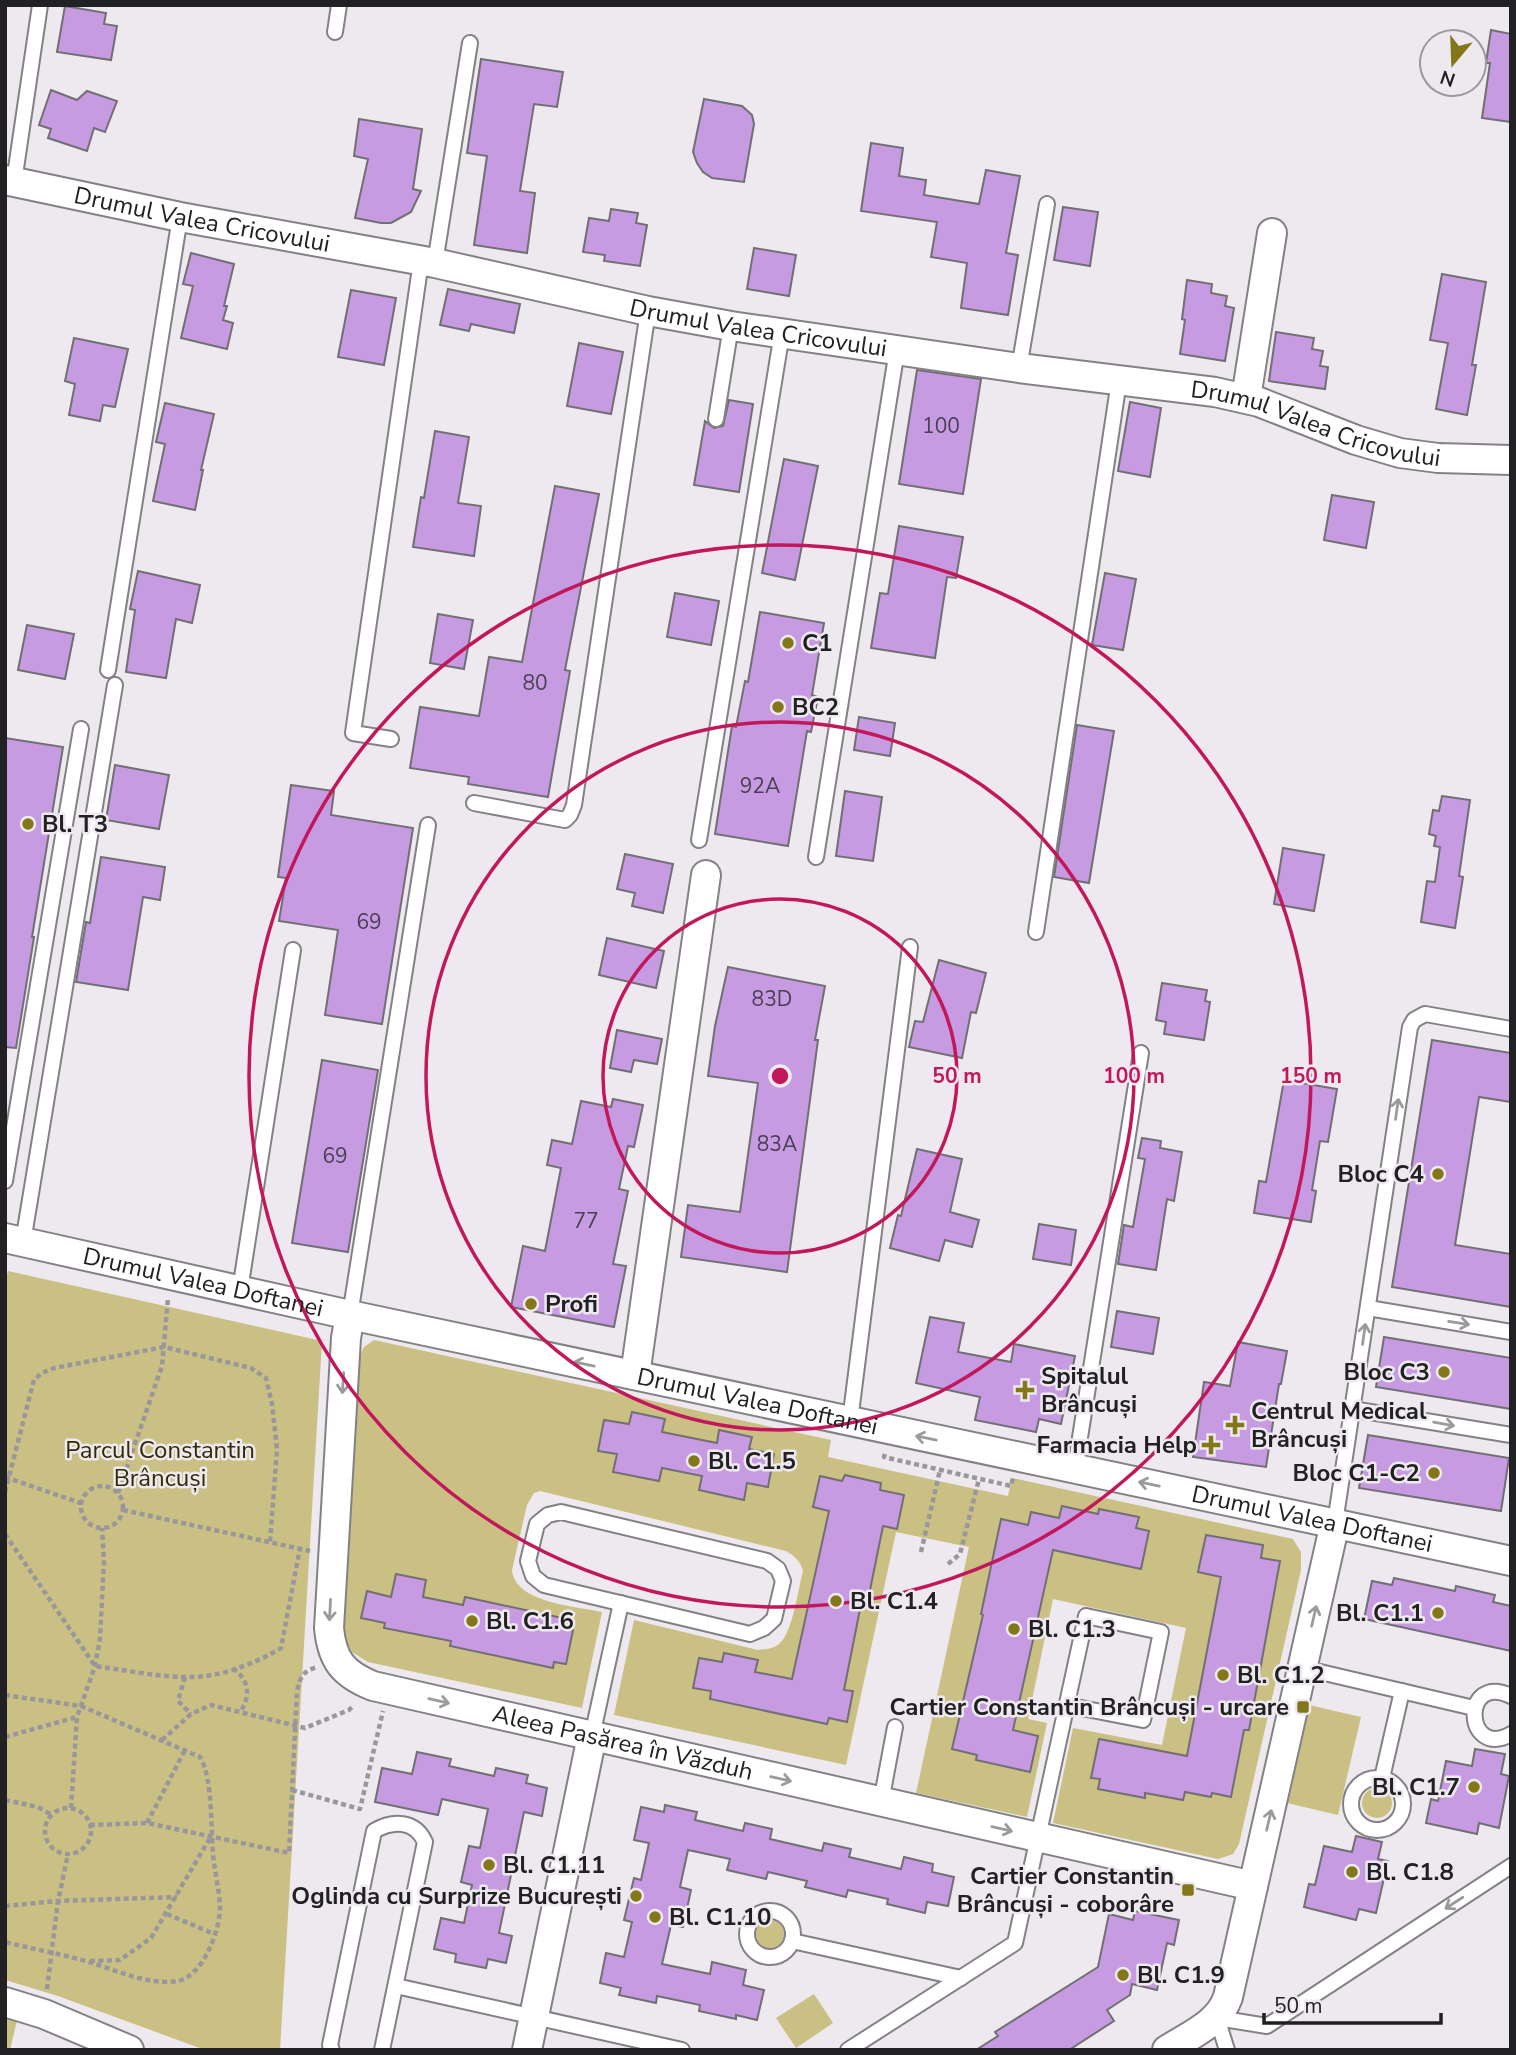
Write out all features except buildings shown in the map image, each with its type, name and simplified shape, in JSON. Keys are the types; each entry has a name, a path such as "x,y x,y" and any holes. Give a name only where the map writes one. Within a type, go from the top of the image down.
{"street":[{"name":"Drumul Valea Cricovului","path":"10,181 180,217 428,262 731,326 1246,398 1356,440 1400,453 1438,458 1511,460"},
{"path":"1246,398 1272,233"},
{"path":"635,1375 706,875"},
{"name":"Drumul Valea Doftanei","path":"14,1240 350,1315 1511,1561"},
{"path":"338,1661 331,1647 329,1628 346,1338 350,1315"},
{"path":"1167,2050 1217,2018 1228,1997 1335,1523"},
{"name":"Aleea Pasărea în Văzduh","path":"338,1661 358,1680 381,1688 1253,1886"},
{"path":"527,2050 592,1736"},
{"path":"5,2002 44,2014 129,2050"}],"lane":[{"path":"10,181 40,5"},
{"path":"335,32 339,5"},
{"path":"391,739 353,733 428,262 470,43"},
{"path":"1019,368 1047,204"},
{"path":"108,670 180,217"},
{"path":"474,803 565,820 570,815 576,791 648,310"},
{"path":"716,419 731,326"},
{"path":"699,840 782,333"},
{"path":"816,857 897,349"},
{"path":"1036,932 1119,382"},
{"path":"14,1240 114,684"},
{"path":"5,1181 80,729"},
{"path":"350,1315 428,825"},
{"path":"850,1421 911,947"},
{"path":"240,1290 293,950"},
{"path":"1335,1523 1410,1027 1414,1020 1425,1014 1511,1029"},
{"path":"1075,1469 1141,1053"},
{"path":"1368,1308 1511,1332"},
{"path":"1352,1409 1511,1436"},
{"path":"561,1512 574,1515 767,1561 778,1569 783,1581 774,1619 764,1628 750,1634 621,1603 544,1585 533,1576 528,1561 537,1524 548,1515 561,1512"},
{"path":"592,1736 621,1603"},
{"path":"848,2050 1015,1943 1066,1705 1086,1616 1161,1632 1143,1720 1066,1705"},
{"path":"1303,1668 1474,1708"},
{"path":"1382,1778 1402,1691"},
{"path":"1510,1735 1496,1738 1482,1734 1474,1722 1474,1708 1483,1696 1490,1693 1511,1696"},
{"path":"881,1801 895,1727"},
{"path":"332,2050 330,2045 374,1831 394,1823 413,1826 421,1833 425,1842 382,2050"},
{"path":"1227,2050 1217,2018 1267,2026 1511,1866"},
{"path":"792,1941 961,1978"},
{"path":"396,1986 682,2050"}],"path":[{"path":"118,1493 156,1388 164,1347 170,1275"},
{"path":"5,1492 34,1380 54,1367 164,1347 251,1368 266,1378 277,1449 270,1542"},
{"path":"921,1552 940,1470"},
{"path":"7,1477 81,1503"},
{"path":"948,1564 960,1554 979,1479"},
{"path":"106,1486 118,1493 123,1510 118,1521 96,1528 82,1516 81,1503 87,1491 106,1486"},
{"path":"123,1510 332,1555"},
{"path":"71,1808 77,1717 95,1666 103,1602 102,1528"},
{"path":"5,1534 95,1666 185,1677 233,1668 264,1658 281,1648 300,1548"},
{"path":"90,1825 148,1823 289,1853 299,1679 306,1670 338,1661"},
{"path":"233,1668 246,1682 249,1692 241,1711"},
{"path":"185,1677 178,1701 191,1714"},
{"path":"292,1790 360,1809 381,1688"},
{"path":"162,1740 191,1714 211,1705 305,1728 349,1710 381,1688"},
{"path":"5,1695 81,1706 200,1758 205,1766 210,1838 220,1907 214,1934 203,1962 196,1971 180,1980 161,1981 5,1942"},
{"path":"5,1737 77,1717"},
{"path":"148,1823 185,1750"},
{"path":"5,1800 38,1807 52,1815"},
{"path":"71,1808 83,1814 91,1832 87,1845 82,1850 68,1854 49,1844 45,1829 52,1815 71,1808"},
{"path":"86,1961 120,1960 151,1937 210,1838"},
{"path":"44,2014 58,1901 68,1854"},
{"path":"5,1906 58,1901 177,1897"},
{"path":"167,1914 214,1934"},
{"path":"120,1960 121,1972"}],"green space":[{"name":"Parcul Constantin Brâncuși","path":"8,1271 322,1341 280,2050 205,2050 58,1996 5,1980 5,1282"},
{"path":"374,1340 831,1440 828,1457 1008,1496 1012,1478 1293,1539 1301,1552 1301,1570 1239,1844 1233,1854 1218,1859 1053,1823 1073,1728 1162,1745 1186,1628 1053,1599 1028,1719 1047,1723 1027,1817 916,1793 969,1547 896,1532 846,1765 614,1715 634,1620 758,1650 773,1648 785,1637 794,1609 803,1571 795,1557 786,1551 540,1491 534,1493 527,1505 512,1570 516,1581 524,1590 535,1596 562,1605 602,1612 582,1708 368,1662 352,1652 343,1636 359,1358 364,1347","holes":["632,1412 665,1419 662,1432 717,1443 720,1430 751,1436 749,1449 774,1455 768,1486 748,1483 744,1500 700,1490 702,1476 662,1468 659,1481 613,1472 616,1454 598,1450 604,1420 629,1424","845,1475 881,1483 880,1490 904,1495 897,1529 875,1525 869,1595 858,1593 853,1642 836,1688 853,1692 847,1721 829,1718 827,1724 710,1700 711,1691 693,1687 699,1658 722,1662 725,1653 758,1660 755,1672 807,1682 799,1646 821,1545 836,1512 813,1507 820,1476 842,1481","1062,1506 1085,1511 1097,1520 1099,1509 1138,1517 1136,1528 1149,1532 1141,1569 1053,1550 1013,1730 1038,1736 1030,1771 977,1760 977,1755 952,1749 961,1707 995,1618 981,1614 989,1576 1011,1558 994,1554 1001,1519 1028,1525 1059,1518","1205,1535 1263,1545 1261,1558 1279,1561 1261,1664 1242,1687 1257,1690 1249,1730 1235,1728 1239,1754 1231,1797 1212,1793 1210,1797 1185,1792 1183,1800 1154,1794 1146,1788 1144,1798 1098,1789 1100,1779 1092,1778 1187,1756 1221,1577 1198,1572","396,1574 426,1580 421,1603 463,1605 465,1597 566,1619 565,1629 573,1631 566,1664 554,1662 553,1668 513,1660 514,1654 491,1655 450,1647 451,1641 384,1628 385,1623 368,1592 391,1597"]},
{"path":"1309,1705 1361,1717 1338,1815 1287,1803"},
{"path":"1377,1788 1387,1793 1392,1803 1387,1813 1377,1818 1367,1813 1362,1803 1367,1793"},
{"path":"770,1920 780,1924 784,1934 780,1944 770,1948 760,1944 756,1934 760,1924"},
{"path":"814,1994 833,2023 796,2048 776,2018"},
{"path":"5,2017 17,2020 10,2050 5,2050"}],"place":[{"name":"C1","path":"788,643"},
{"name":"BC2","path":"778,707"},
{"name":"Bl. T3","path":"28,824"},
{"name":"Bloc C4","path":"1438,1174"},
{"name":"Profi","path":"531,1304"},
{"name":"Bloc C3","path":"1444,1372"},
{"name":"Spitalul Brâncuși","path":"1025,1390"},
{"name":"Centrul Medical Brâncuși","path":"1235,1425"},
{"name":"Farmacia Help","path":"1211,1445"},
{"name":"Bl. C1.5","path":"694,1461"},
{"name":"Bloc C1-C2","path":"1434,1473"},
{"name":"Bl. C1.4","path":"836,1601"},
{"name":"Bl. C1.1","path":"1438,1613"},
{"name":"Bl. C1.6","path":"472,1621"},
{"name":"Bl. C1.3","path":"1014,1629"},
{"name":"Bl. C1.2","path":"1223,1675"},
{"name":"Cartier Constantin Brâncuși - urcare","path":"1303,1707"},
{"name":"Bl. C1.7","path":"1474,1787"},
{"name":"Bl. C1.11","path":"489,1865"},
{"name":"Bl. C1.8","path":"1352,1872"},
{"name":"Cartier Constantin Brâncuși - coborâre","path":"1188,1890"},
{"name":"Oglinda cu Surprize București","path":"636,1896"},
{"name":"Bl. C1.10","path":"655,1917"},
{"name":"Bl. C1.9","path":"1123,1975"}]}
